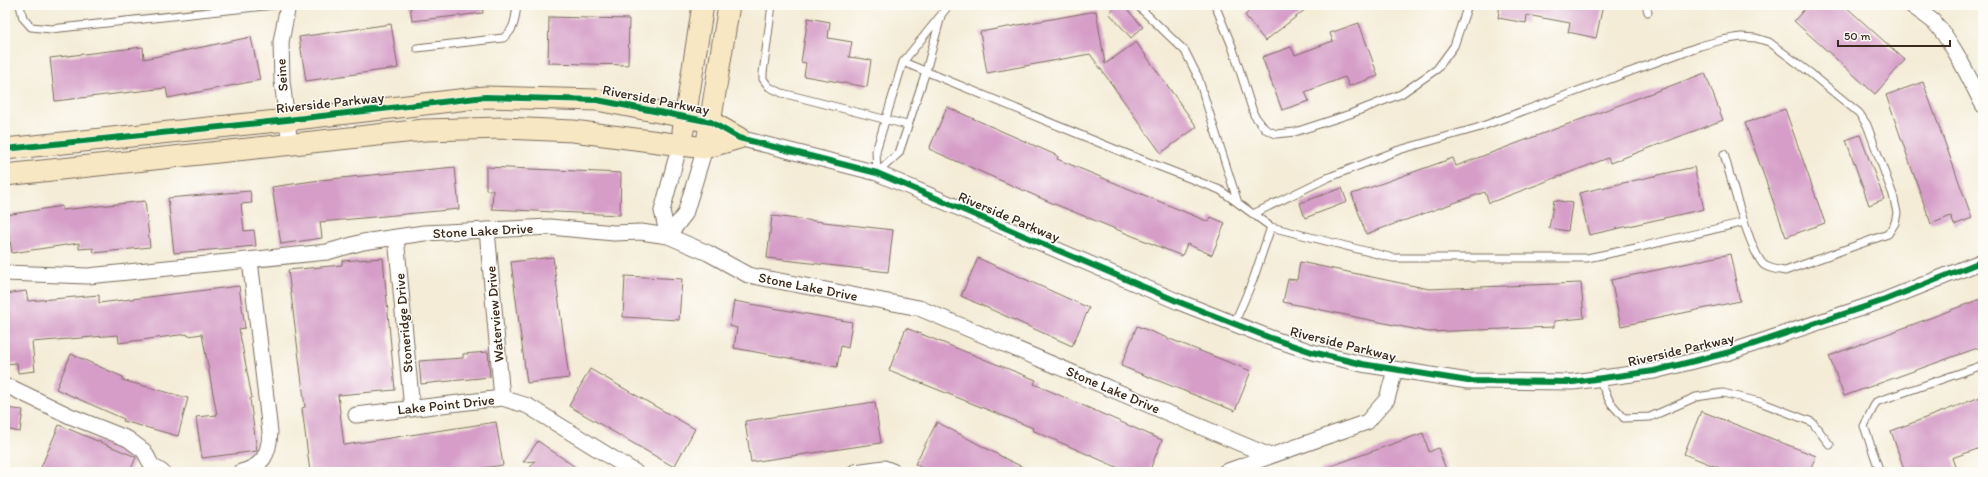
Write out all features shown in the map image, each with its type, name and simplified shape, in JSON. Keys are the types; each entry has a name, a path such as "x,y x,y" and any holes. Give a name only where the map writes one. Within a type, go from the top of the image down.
{"street":[{"name":"Seine","path":"288,5 281,42 282,81 290,145"},
{"path":"668,236 662,211 680,144 703,5"},
{"path":"668,236 685,214 705,148 711,122 729,5"},
{"path":"1912,5 1934,22 1967,72 1983,105"},
{"name":"Riverside Parkway","path":"5,149 287,120 485,97 597,100 711,122 738,138 877,173 1179,302 1234,324 1312,352 1362,364 1468,381 1573,382 1654,372 1730,352 1886,300 1983,261"},
{"path":"5,176 424,130 504,128 573,131 705,148 738,138"},
{"name":"Stone Lake Drive","path":"5,273 88,276 327,252 363,242 424,233 550,227 614,234 641,232 668,236 708,252 748,275 919,308 1270,456"},
{"name":"Waterview Drive","path":"487,230 502,398"},
{"name":"Stoneridge Drive","path":"396,237 412,409"},
{"path":"240,472 252,469 261,462 269,448 270,432 250,260"},
{"path":"1225,472 1367,422 1387,399 1395,370"},
{"path":"5,387 12,388 70,416 128,439 144,451 152,466 162,472"},
{"name":"Lake Point Drive","path":"356,415 502,398 528,406 635,472"},
{"path":"855,472 884,468 894,472"}],"lane":[{"path":"20,5 23,18 31,27 51,29 274,5"},
{"path":"417,48 503,38 510,33 515,22 517,5"},
{"path":"772,5 763,73 763,79 769,87 782,94 811,102 907,124"},
{"path":"877,173 876,152 903,62 949,5"},
{"path":"1138,5 1185,51 1198,77 1238,203"},
{"path":"1215,5 1232,46 1254,115 1265,129 1276,134 1296,132 1350,114 1401,94 1437,69 1454,46 1468,5"},
{"path":"877,173 899,153 907,124 926,71 943,11"},
{"path":"1253,214 1327,178 1399,150 1477,128 1700,46 1741,37 1756,38 1770,42 1859,113 1867,125 1893,195 1897,213 1895,223 1888,234 1785,271 1776,270 1765,265 1760,259 1744,222 1724,154"},
{"path":"903,62 1117,150 1220,190 1271,227 1393,258 1587,258 1636,248 1744,222"},
{"path":"1234,324 1253,280 1271,227"},
{"path":"1880,472 1864,426 1876,402 1983,364"},
{"path":"1599,379 1610,402 1624,418 1650,417 1696,397 1723,393 1760,402 1812,422 1830,445"}],"building":[{"path":"482,5 483,13 412,21 410,6"},
{"path":"1118,5 1123,5 1143,27 1131,38 1109,13"},
{"path":"1257,5 1311,5 1265,41 1245,15"},
{"path":"1500,5 1603,5 1596,38 1568,32 1570,23 1527,15 1526,23 1498,18"},
{"path":"1808,5 1844,5 1905,60 1875,94 1794,21"},
{"path":"1096,11 1105,64 1136,42 1197,127 1161,153 1090,54 987,73 980,32"},
{"path":"549,17 629,19 628,65 548,63"},
{"path":"808,18 830,22 828,38 852,42 849,57 871,60 867,87 804,76 806,63 801,62"},
{"path":"1359,23 1378,76 1349,86 1345,77 1305,92 1309,101 1282,110 1262,57 1291,47 1295,55 1333,41 1330,33"},
{"path":"391,24 398,68 306,81 299,37"},
{"path":"251,37 260,80 168,98 166,88 55,101 50,58 143,47 144,59"},
{"path":"1705,73 1723,120 1610,163 1608,158 1489,203 1485,192 1366,234 1352,194 1453,158 1456,166"},
{"path":"1923,82 1972,218 1954,225 1951,216 1931,224 1886,95"},
{"path":"947,107 1058,156 1057,159 1209,222 1211,217 1225,223 1212,255 1187,244 1182,256 1052,203 929,149"},
{"path":"1785,109 1825,223 1786,237 1745,123"},
{"path":"1860,135 1884,199 1869,205 1846,140"},
{"path":"455,167 459,209 320,222 322,238 281,244 272,187 320,180"},
{"path":"486,167 621,173 620,215 492,209 493,190 486,190"},
{"path":"1694,167 1704,209 1589,235 1579,193"},
{"path":"1342,188 1347,202 1305,218 1300,203"},
{"path":"250,191 252,203 241,204 244,231 254,230 256,246 174,253 168,198"},
{"path":"1554,200 1572,203 1568,231 1549,228"},
{"path":"145,201 150,247 94,253 93,248 79,249 79,243 12,253 6,215 62,206 62,210"},
{"path":"772,216 893,230 888,272 767,258"},
{"path":"1730,254 1740,301 1621,326 1611,280"},
{"path":"553,257 569,378 527,383 511,262"},
{"path":"383,258 395,390 338,395 344,445 496,422 503,465 458,472 310,472 302,408 305,407 288,270 342,265 342,261"},
{"path":"978,258 1089,308 1072,346 961,296"},
{"path":"1300,262 1429,289 1581,283 1584,318 1554,321 1554,327 1428,332 1283,302 1288,279 1297,280"},
{"path":"625,276 682,279 679,320 623,317"},
{"path":"239,286 245,328 239,329 252,398 250,399 257,451 202,458 196,417 217,415 202,334 188,336 187,334 119,343 118,335 32,342 35,371 18,373 17,363 5,364 5,294 26,291 28,301 99,295 99,303"},
{"path":"1983,298 1983,346 1844,396 1829,356"},
{"path":"734,301 852,322 848,348 841,346 837,367 734,348 737,328 730,326"},
{"path":"1137,326 1251,371 1235,411 1121,366"},
{"path":"906,328 1036,380 1034,384 1162,440 1149,472 1128,472 1032,430 1033,428 889,370"},
{"path":"488,352 490,377 421,384 419,361 463,358 463,354"},
{"path":"71,354 123,377 122,380 188,398 178,436 123,421 124,419 56,389"},
{"path":"590,369 695,429 674,467 569,406"},
{"path":"1983,396 1983,447 1952,458 1957,472 1905,472 1891,431"},
{"path":"875,402 881,443 751,462 745,421"},
{"path":"5,408 23,410 20,432 5,429"},
{"path":"1701,411 1816,456 1809,472 1729,472 1684,454"},
{"path":"937,422 1033,472 930,472 915,464"},
{"path":"59,425 136,457 130,472 39,472"},
{"path":"1423,433 1429,452 1438,448 1447,472 1320,472 1320,470"},
{"path":"538,441 582,472 527,472 535,461 523,462"}],"cycle path":[{"path":"5,149 287,120 485,97 597,100 711,122 739,138 877,173 1179,302 1268,337 1312,352 1362,364 1468,381 1573,382 1654,371 1730,352 1885,300 1983,261"}]}
